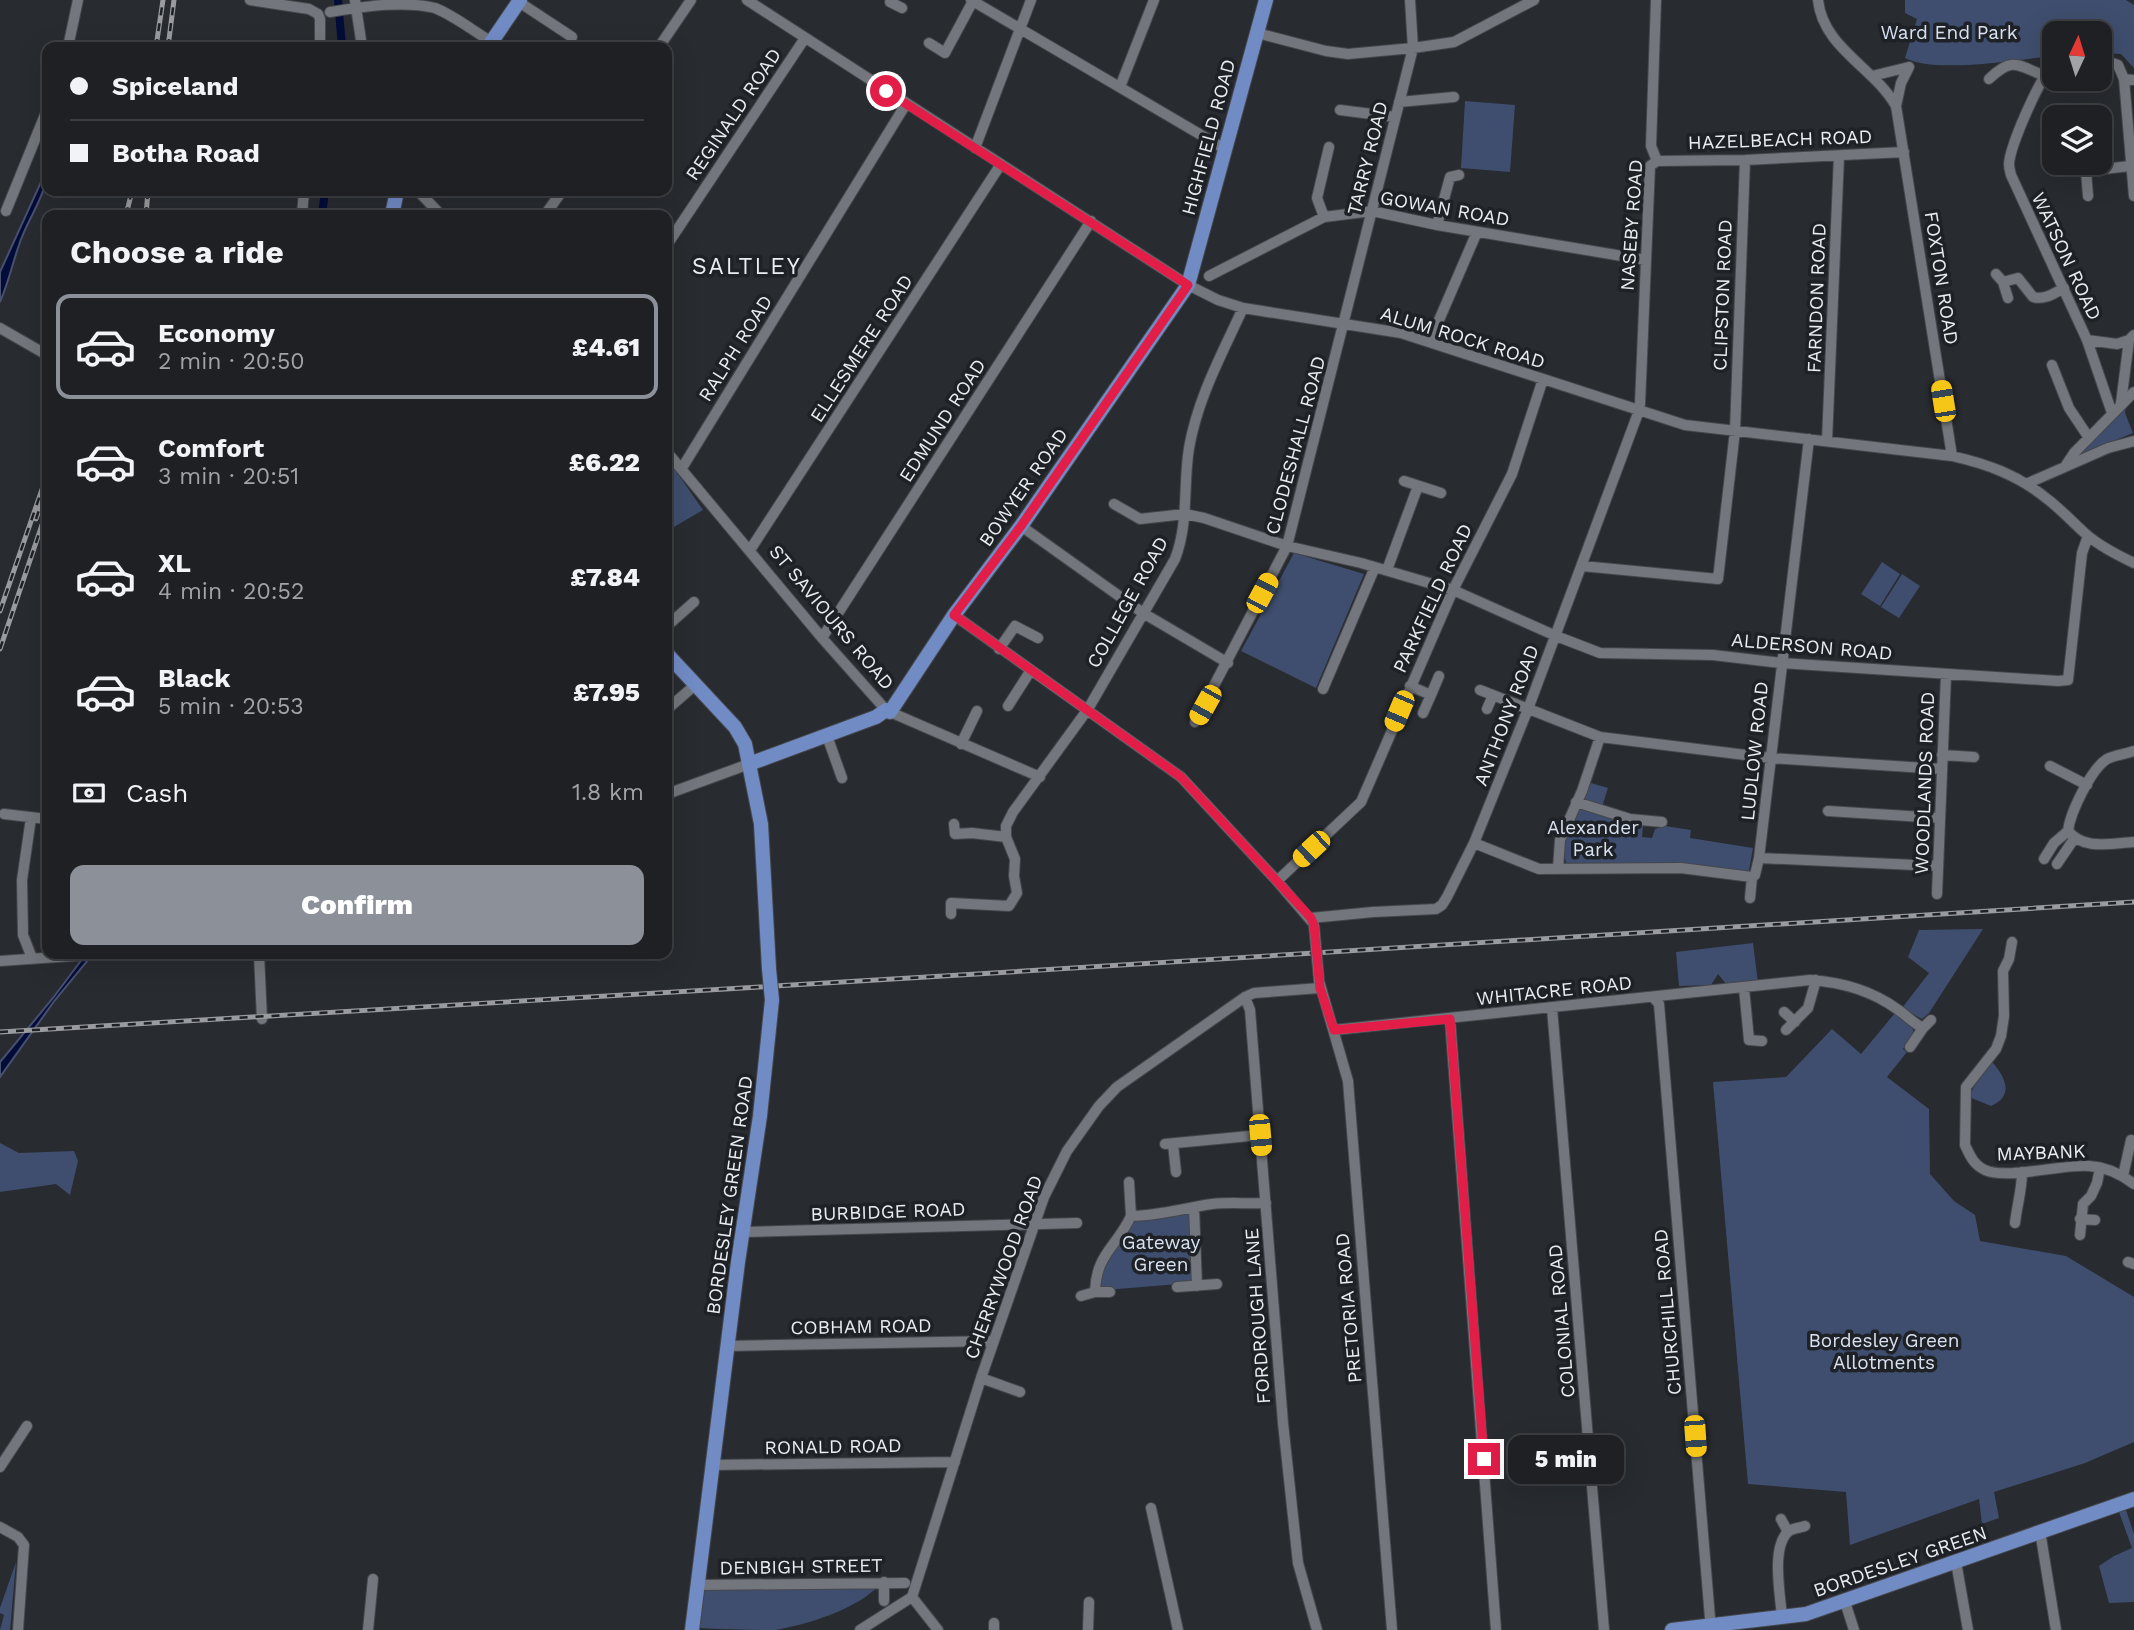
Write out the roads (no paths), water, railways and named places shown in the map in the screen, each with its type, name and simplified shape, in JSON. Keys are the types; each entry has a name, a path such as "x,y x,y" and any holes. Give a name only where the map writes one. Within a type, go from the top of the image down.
{"main road":[{"name":"HIGHFIELD ROAD","path":"1188,285 1266,0"},
{"path":"492,42 519,1"},
{"name":"BOWYER ROAD","path":"888,711 954,615 1021,526 1188,285"},
{"path":"672,660 721,714 737,747 749,764 888,711"},
{"name":"BORDESLEY GREEN ROAD","path":"692,1630 760,1116 772,1000 761,824 749,764"},
{"name":"BORDESLEY GREEN","path":"1672,1630 1711,1628 1806,1614 2134,1499"}],"street":[{"path":"69,42 78,0"},
{"path":"250,0 309,9 318,13 320,42"},
{"path":"662,42 691,0"},
{"name":"ALUM ROCK ROAD","path":"747,0 1188,285 1218,300 1244,308 1401,333 1685,425 1952,456 2006,472 2047,498 2088,536 2111,552 2134,563"},
{"path":"975,148 1031,0"},
{"path":"1120,87 1154,0"},
{"name":"TARRY ROAD","path":"1345,323 1413,48 1410,0"},
{"path":"1257,33 1348,54 1413,48 1454,42 1534,0"},
{"name":"NASEBY ROAD","path":"1639,410 1650,166 1657,161 1651,146 1656,0"},
{"path":"1818,0 1821,15 1839,46 1888,92 1896,106"},
{"path":"519,1 572,37"},
{"path":"890,1 902,8"},
{"path":"929,43 945,53 972,1 1225,149"},
{"path":"330,12 354,6 402,3 427,6 446,14 486,42"},
{"path":"354,6 361,42"},
{"name":"REGINALD ROAD","path":"672,238 805,38"},
{"path":"1989,79 2003,65 2012,63 2042,75"},
{"path":"2112,63 2118,65 2129,79 2130,166 2134,196"},
{"path":"1872,76 1909,67 1901,83 1896,106"},
{"name":"WATSON ROAD","path":"2042,81 2017,137 2009,164 2019,195 2087,340 2112,414"},
{"path":"1399,102 1454,97"},
{"name":"RALPH ROAD","path":"681,468 906,104"},
{"name":"FOXTON ROAD","path":"1896,106 1952,456"},
{"path":"1340,110 1395,117"},
{"path":"6,211 42,122"},
{"path":"1324,217 1317,198 1329,147"},
{"name":"HAZELBEACH ROAD","path":"1657,161 1745,160 1904,152"},
{"name":"FARNDON ROAD","path":"1827,441 1839,156"},
{"name":"CLIPSTON ROAD","path":"1582,566 1718,579 1735,431 1745,160"},
{"name":"ELLESMERE ROAD","path":"750,550 1000,164"},
{"path":"2088,195 2086,171 2130,166"},
{"path":"1437,225 1450,177 1459,175"},
{"path":"423,196 436,210"},
{"name":"GOWAN ROAD","path":"1209,276 1324,217 1372,211 1437,225 1646,260"},
{"name":"EDMUND ROAD","path":"822,638 1091,221"},
{"path":"1430,341 1477,232"},
{"path":"2008,298 2000,278 2018,278 2024,281 2033,297 2039,298 2046,298 2064,288"},
{"name":"COLLEGE ROAD","path":"1006,837 1006,826 1013,812 1088,709 1175,559 1181,542 1185,514 1186,473 1194,425 1212,371 1244,308"},
{"name":"CLODESHALL ROAD","path":"1195,722 1287,546 1345,323"},
{"path":"0,328 42,352"},
{"path":"2087,340 2117,344 2132,338"},
{"path":"2121,403 2132,338"},
{"path":"2052,365 2069,408 2089,438"},
{"name":"PARKFIELD ROAD","path":"1277,881 1361,802 1453,590 1512,474 1543,379"},
{"path":"2066,465 2134,391"},
{"name":"ANTHONY ROAD","path":"1313,922 1373,912 1436,909 1442,905 1475,843 1556,636 1639,410"},
{"name":"LUDLOW ROAD","path":"1750,898 1752,877 1755,875 1759,858 1809,439"},
{"path":"2026,484 2108,448 2134,441"},
{"name":"ST SAVIOURS ROAD","path":"672,460 822,638 888,711 1040,777"},
{"path":"1404,481 1441,493"},
{"path":"1323,689 1418,486"},
{"path":"1114,504 1130,506 1140,519 1185,514"},
{"name":"ALDERSON ROAD","path":"1185,514 1287,546 1453,590 1601,653 1713,655 1781,663 1946,675 2068,680 2082,553 2088,536"},
{"path":"1021,526 1143,613 1228,663"},
{"path":"672,622 694,602"},
{"path":"954,615 1181,777 1313,922"},
{"path":"999,649 1015,626 1038,638"},
{"path":"1008,706 1031,670"},
{"name":"WOODLANDS ROAD","path":"1937,894 1946,675"},
{"path":"1423,713 1439,676"},
{"path":"679,704 695,685"},
{"path":"1410,686 1431,695"},
{"path":"1480,690 1600,737 1770,758 1941,769"},
{"path":"1488,709 1493,695"},
{"path":"961,744 977,711"},
{"path":"827,736 842,778"},
{"path":"1559,869 1560,840 1600,737"},
{"path":"2057,864 2071,835 2069,821 2097,768 2108,758 2134,751"},
{"path":"1942,755 1974,757"},
{"path":"672,792 749,764"},
{"path":"2050,766 2087,785"},
{"path":"1576,802 1647,827 1662,822"},
{"path":"1828,811 1939,818"},
{"path":"4,814 42,819"},
{"path":"31,818 22,880 23,935 32,958"},
{"path":"951,914 951,903 1009,906 1017,893 1015,859 1006,837 955,834 954,824"},
{"path":"2071,835 2090,845 2134,842"},
{"path":"2044,859 2054,843 2071,835"},
{"path":"1475,843 1539,869 1681,868 1752,877"},
{"path":"1759,858 1937,866"},
{"name":"PRETORIA ROAD","path":"1313,922 1319,984 1348,1081 1392,1630"},
{"name":"MAYBANK","path":"2012,942 2009,959 2003,971 2004,1016 2001,1036 1996,1049 1966,1087 1965,1145 1972,1160 1985,1170 1996,1173 2071,1166 2100,1168 2123,1176 2134,1184"},
{"path":"0,961 42,958"},
{"path":"259,959 262,1019"},
{"path":"1991,969 2003,971"},
{"path":"1786,1030 1808,1009 1816,980"},
{"name":"WHITACRE ROAD","path":"1334,1030 1816,980 1842,984 1870,993 1927,1024 1910,1047"},
{"name":"CHERRYWOOD ROAD","path":"912,1597 981,1378 1034,1224 1067,1151 1099,1106 1117,1087 1245,997 1254,993 1319,984"},
{"path":"1744,988 1749,1053"},
{"name":"FORDROUGH LANE","path":"1245,997 1250,1010 1283,1423 1298,1563 1317,1630"},
{"name":"CHURCHILL ROAD","path":"1653,998 1659,1004 1711,1628"},
{"name":"COLONIAL ROAD","path":"1552,1009 1604,1630"},
{"path":"1784,1013 1795,1022"},
{"path":"1450,1019 1496,1630"},
{"path":"1749,1040 1762,1041"},
{"path":"1176,1172 1169,1144 1260,1135"},
{"path":"2123,1176 2131,1140"},
{"path":"2080,1235 2083,1204 2097,1184 2100,1168"},
{"path":"2002,1210 2016,1217 2022,1193 2022,1171"},
{"path":"1095,1292 1096,1274 1100,1264 1105,1254 1124,1233 1131,1216 1129,1182"},
{"path":"1131,1216 1153,1216 1171,1210 1215,1204 1266,1203"},
{"path":"1194,1207 1197,1286"},
{"path":"2080,1219 2095,1220"},
{"name":"BURBIDGE ROAD","path":"743,1232 1077,1223"},
{"path":"1177,1287 1217,1284"},
{"path":"1081,1296 1110,1292"},
{"name":"COBHAM ROAD","path":"728,1346 994,1341"},
{"path":"981,1378 1020,1392"},
{"path":"0,1467 27,1426"},
{"name":"RONALD ROAD","path":"712,1465 955,1462"},
{"path":"1151,1508 1178,1630"},
{"path":"1781,1519 1788,1532"},
{"path":"1782,1618 1778,1579 1783,1539 1788,1532 1805,1526"},
{"path":"0,1527 18,1537 24,1545 18,1630"},
{"path":"2040,1531 2056,1630"},
{"path":"1956,1562 1968,1630"},
{"path":"369,1630 373,1579"},
{"path":"884,1582 884,1601"},
{"name":"DENBIGH STREET","path":"698,1585 905,1583"},
{"path":"860,1630 912,1597 938,1630"},
{"path":"1088,1630 1089,1602"},
{"path":"1845,1602 1854,1630"}],"waterway":[{"path":"338,0 342,42"},
{"path":"323,210 324,196"}],"railway":[{"path":"157,42 163,0"},
{"path":"169,42 174,0"},
{"path":"127,210 131,196"},
{"path":"146,210 148,196"},
{"path":"0,611 42,489"},
{"path":"36,519 42,501"},
{"path":"0,649 42,525"},
{"path":"0,1032 2134,902"}],"district":[{"name":"SALTLEY","path":"747,266"}],"park label":[{"name":"Ward End Park","path":"1949,32"},
{"name":"Alexander Park","path":"1593,838"},
{"name":"Gateway Green","path":"1161,1253"},
{"name":"Bordesley Green Allotments","path":"1884,1351"}]}
